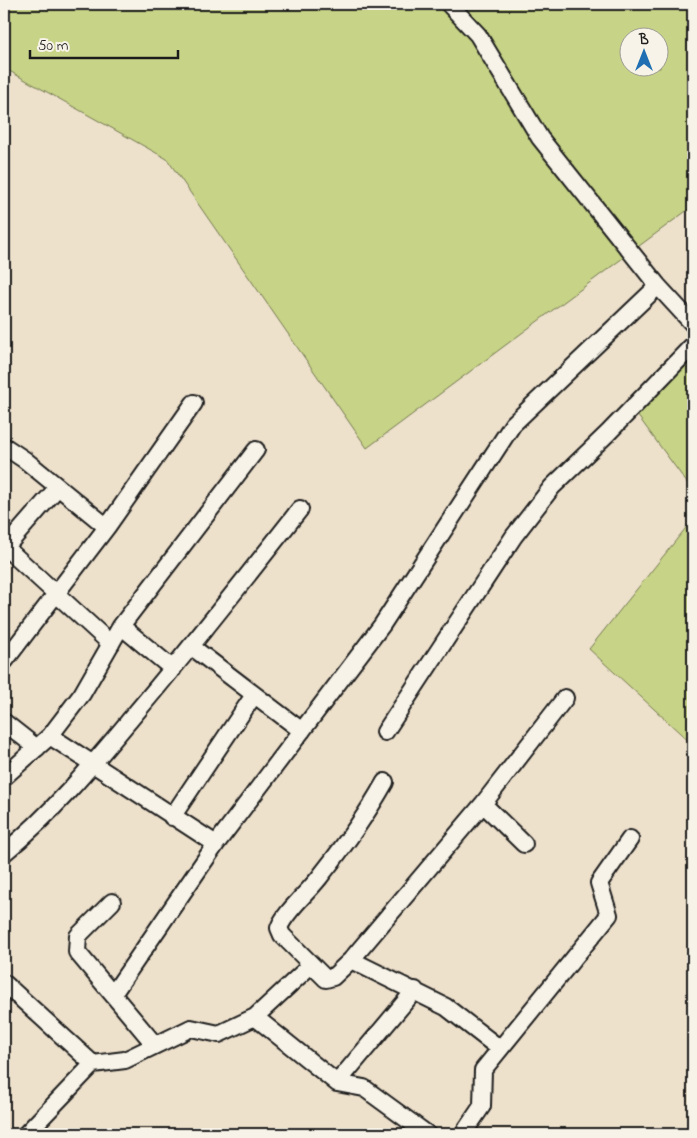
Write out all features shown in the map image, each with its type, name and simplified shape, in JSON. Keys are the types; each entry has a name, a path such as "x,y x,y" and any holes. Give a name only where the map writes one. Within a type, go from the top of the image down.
{"street":[{"path":"449,4 478,35 534,130 658,286 693,324"},
{"path":"113,994 216,844 382,625 513,424 658,286"},
{"path":"385,732 514,536 552,487 608,433 693,344"},
{"path":"4,662 107,527 194,403"},
{"path":"4,446 107,527"},
{"path":"4,777 50,736 82,694 121,626 256,450"},
{"path":"58,487 4,548 111,644"},
{"path":"4,853 43,818 92,765 192,647 300,509"},
{"path":"121,626 173,669"},
{"path":"192,647 302,731"},
{"path":"172,817 254,695"},
{"path":"385,782 372,806 321,876 281,924 282,935 323,977 330,979 351,960 483,804 565,698"},
{"path":"4,722 37,748"},
{"path":"50,736 216,844"},
{"path":"483,804 524,844"},
{"path":"462,1134 482,1106 483,1070 609,915 599,883 630,840"},
{"path":"112,902 82,930 76,943 77,952 155,1045"},
{"path":"351,960 415,990 462,1017 499,1048"},
{"path":"26,1134 94,1064 125,1060 191,1028 219,1034 255,1017 311,966"},
{"path":"4,983 94,1064"},
{"path":"336,1083 415,990"},
{"path":"255,1017 336,1083 364,1088 427,1134"}],"green space":[{"path":"4,4 693,4 693,206 367,448 167,159 4,68"},
{"path":"693,350 693,491 632,408"},
{"path":"693,519 693,745 589,649"}]}
